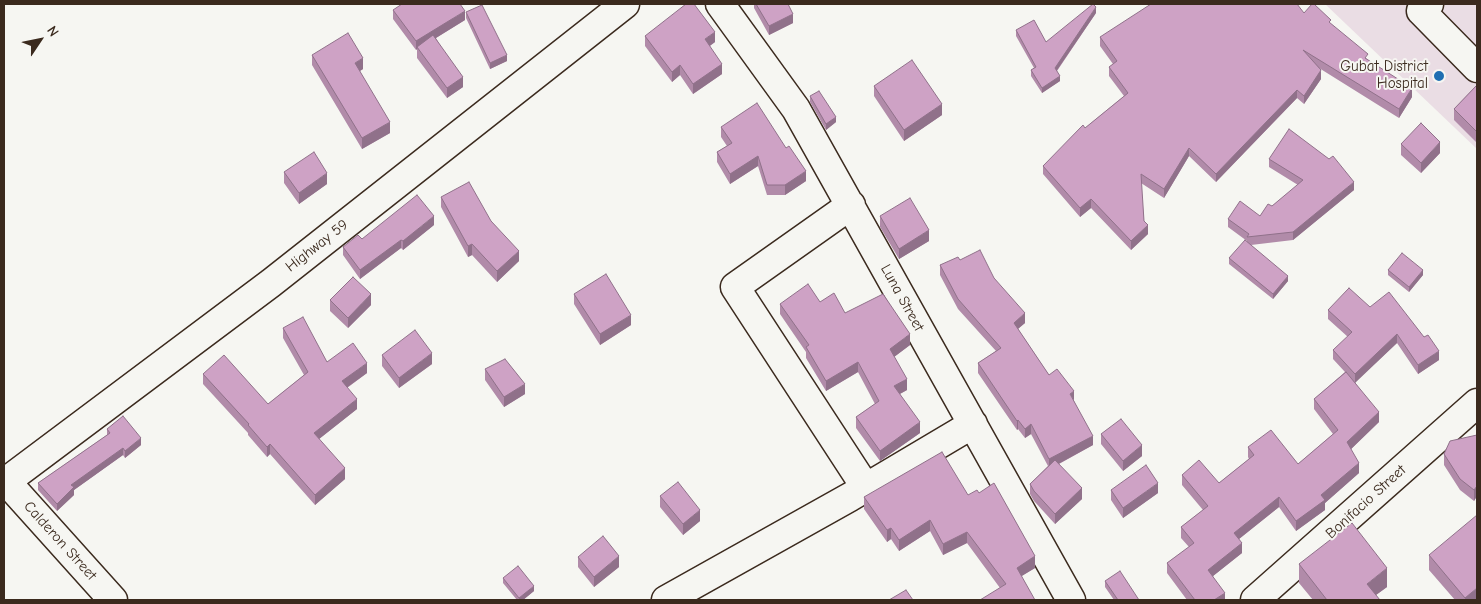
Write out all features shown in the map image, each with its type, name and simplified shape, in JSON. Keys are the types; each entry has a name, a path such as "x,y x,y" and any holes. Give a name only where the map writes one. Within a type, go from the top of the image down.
{"street":[{"name":"Highway 59","path":"5,482 271,283 625,4"},
{"name":"Luna Street","path":"720,4 796,109 1071,600"},
{"path":"1429,4 1421,10 1477,68"},
{"path":"851,205 736,287 866,488"},
{"name":"Bonifacio Street","path":"1255,600 1477,403"},
{"path":"666,600 866,488 972,424"},
{"name":"Calderon Street","path":"5,482 113,600"}],"shaded area":[{"name":"Gubat District Hospital","path":"1325,4 1477,4 1477,149"}],"building":[{"path":"402,4 460,4 465,11 416,41 393,10"},
{"path":"686,4 694,4 715,32 705,39 722,64 693,84 680,65 672,72 645,36"},
{"path":"756,4 788,4 793,14 769,26"},
{"path":"1093,4 1096,7 1055,68 1060,76 1042,88 1031,70 1036,67 1016,30 1034,20 1046,42"},
{"path":"1151,4 1297,4 1304,13 1314,4 1331,20 1329,22 1368,54 1365,58 1412,88 1399,109 1303,50 1321,70 1304,96 1297,90 1216,174 1189,148 1164,189 1141,174 1144,221 1148,225 1131,241 1091,199 1080,208 1043,166 1083,125 1085,128 1128,93 1109,67 1117,61 1100,37"},
{"path":"482,5 507,55 490,63 466,12"},
{"path":"348,33 363,58 355,63 390,122 362,138 312,55"},
{"path":"433,35 463,77 447,88 417,47"},
{"path":"912,60 942,104 904,130 874,86"},
{"path":"1477,85 1477,132 1454,109"},
{"path":"819,91 836,117 826,124 810,96"},
{"path":"757,103 786,148 789,146 806,171 785,185 767,185 758,156 730,174 717,152 732,143 721,127"},
{"path":"1421,123 1440,142 1421,163 1401,144"},
{"path":"1289,129 1329,159 1333,156 1354,182 1293,232 1247,237 1249,234 1228,219 1240,201 1260,216 1268,204 1272,206 1303,180 1269,159"},
{"path":"314,152 327,173 299,193 284,172"},
{"path":"469,182 491,221 519,251 497,271 472,244 468,246 441,197"},
{"path":"417,195 434,216 403,241 401,240 360,270 343,247 358,235 362,239"},
{"path":"910,198 929,230 899,249 880,216"},
{"path":"1245,240 1288,276 1273,294 1229,258"},
{"path":"980,250 994,278 1025,313 1014,323 1049,375 1057,369 1074,391 1070,394 1093,436 1049,459 1031,424 1025,429 1017,421 978,363 1001,348 958,299 940,265 958,257 960,260"},
{"path":"1402,253 1423,270 1409,287 1388,270"},
{"path":"606,274 631,315 600,334 574,294"},
{"path":"353,277 371,294 348,318 330,300"},
{"path":"808,284 820,302 834,293 845,313 883,294 910,334 890,349 907,379 894,386 920,422 880,451 856,417 879,401 858,362 826,381 806,347 809,345 780,304"},
{"path":"1349,288 1370,307 1389,292 1424,337 1428,335 1439,351 1418,365 1397,334 1355,374 1333,350 1352,332 1328,310"},
{"path":"303,317 327,362 353,343 367,363 342,381 357,399 314,433 345,468 315,495 270,444 267,447 249,424 203,374 224,355 268,404 308,372 283,328"},
{"path":"415,330 432,353 399,378 382,355"},
{"path":"505,359 525,384 504,397 485,369"},
{"path":"1346,372 1379,412 1347,442 1359,463 1321,495 1325,500 1296,521 1279,497 1234,533 1242,543 1208,570 1225,593 1214,600 1195,600 1167,563 1194,543 1181,527 1208,506 1182,475 1199,460 1219,483 1254,455 1248,447 1271,430 1298,464 1338,430 1314,399"},
{"path":"123,416 141,438 125,451 123,448 71,485 74,487 57,504 38,483 110,433 107,429"},
{"path":"1121,419 1142,445 1123,461 1101,434"},
{"path":"1477,435 1477,486 1474,490 1460,479 1444,454 1450,441"},
{"path":"942,452 968,495 977,490 979,493 994,483 1035,556 1017,568 1035,600 980,600 1006,584 967,532 943,544 930,520 899,540 891,528 887,530 864,497"},
{"path":"1055,460 1082,488 1055,514 1030,484"},
{"path":"1146,465 1158,483 1123,508 1111,490"},
{"path":"678,482 700,510 683,524 660,496"},
{"path":"1477,515 1477,588 1465,598 1429,555"},
{"path":"1352,523 1387,568 1367,584 1380,600 1327,600 1299,564"},
{"path":"603,536 619,556 594,577 578,557"},
{"path":"518,566 534,586 519,598 503,578"},
{"path":"1120,571 1139,600 1118,600 1105,581"},
{"path":"906,590 913,600 889,600"}],"place":[{"name":"Gubat District Hospital","path":"1439,76"}]}
